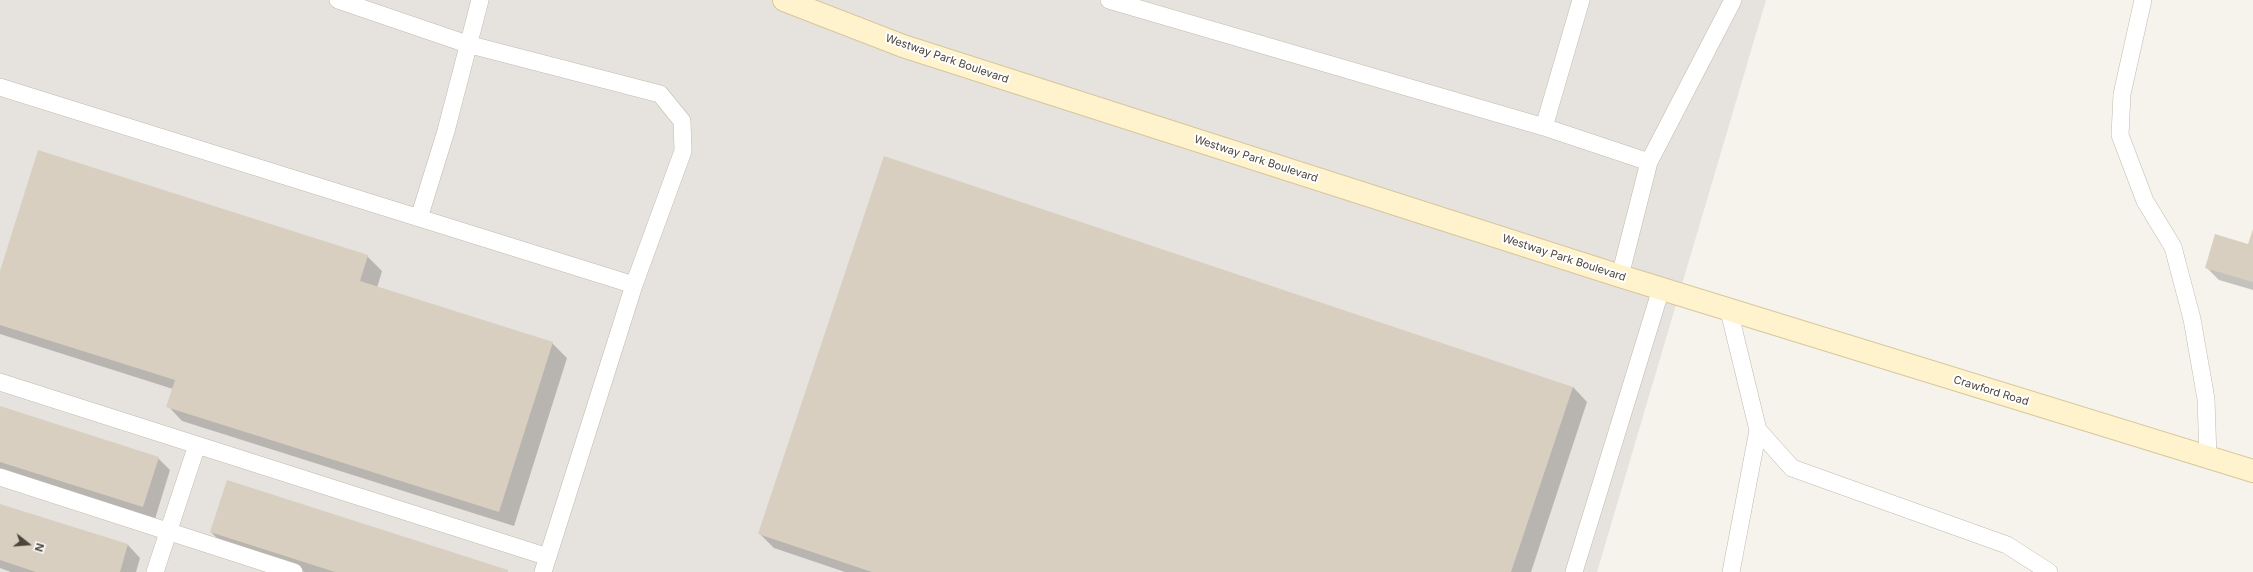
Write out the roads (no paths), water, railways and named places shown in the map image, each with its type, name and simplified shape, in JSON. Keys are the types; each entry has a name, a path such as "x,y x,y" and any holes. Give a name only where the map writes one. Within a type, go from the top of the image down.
{"street":[{"name":"Westway Park Boulevard","path":"784,0 823,13 903,46 1729,311"},
{"name":"Crawford Road","path":"1729,311 2253,471"}],"lane":[{"path":"0,382 197,445 545,565 634,285 683,151 682,120 660,94 467,44 338,0"},
{"path":"419,218 446,131 467,44 480,0"},
{"path":"1109,0 1544,127 1649,162"},
{"path":"1544,127 1581,0"},
{"path":"1620,276 1649,162 1733,0"},
{"path":"2144,0 2122,94 2120,136 2146,201 2173,247 2192,319 2206,399 2208,457"},
{"path":"0,87 634,285"},
{"path":"1574,572 1661,289"},
{"path":"1729,311 1758,430 1731,572"},
{"path":"1758,430 1792,468 2008,545 2049,572"},
{"path":"155,572 197,445"},
{"path":"0,477 294,572"}]}
